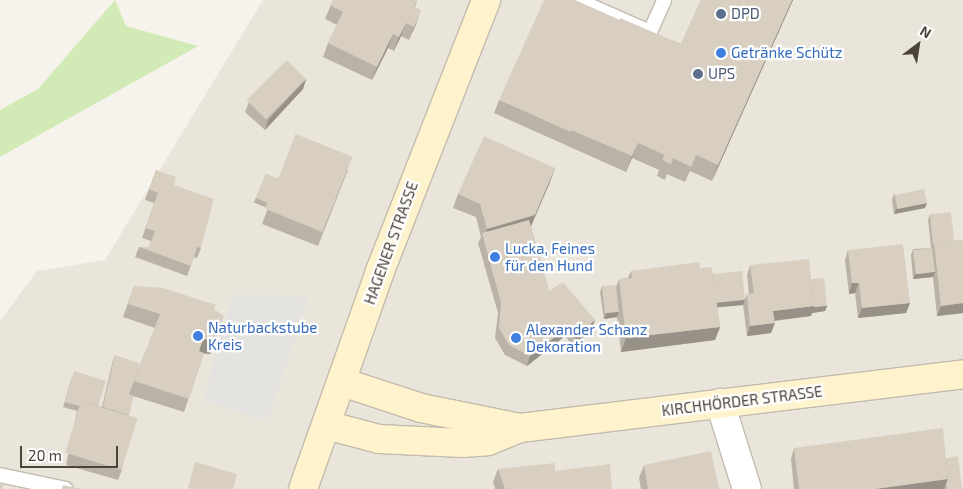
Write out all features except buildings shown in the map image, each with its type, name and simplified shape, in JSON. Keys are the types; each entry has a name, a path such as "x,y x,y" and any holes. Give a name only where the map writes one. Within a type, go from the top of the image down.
{"main road":[{"name":"HAGENER STRASSE","path":"303,489 380,271 486,0"},
{"name":"KIRCHHÖRDER STRASSE","path":"326,426 379,438 428,444 488,441 520,428 963,374"},
{"name":"KIRCHHÖRDER STRASSE","path":"342,382 421,408 520,428"}],"street":[{"path":"720,403 728,441 747,489"}],"lane":[{"path":"577,0 650,32 664,0"},
{"path":"0,475 66,489"}],"shaded area":[{"path":"263,0 963,0 963,489 0,489 0,321 37,271 105,260"},
{"path":"233,294 309,297 267,421 203,400"}],"green space":[{"path":"115,0 126,26 198,46 0,157 0,110 38,89"}],"place":[{"name":"DPD","path":"721,14"},
{"name":"Getränke Schütz","path":"721,53"},
{"name":"UPS","path":"698,74"},
{"name":"Lucka, Feines für den Hund","path":"495,257"},
{"name":"Naturbackstube Kreis","path":"198,336"},
{"name":"Alexander Schanz Dekoration","path":"516,338"}]}
